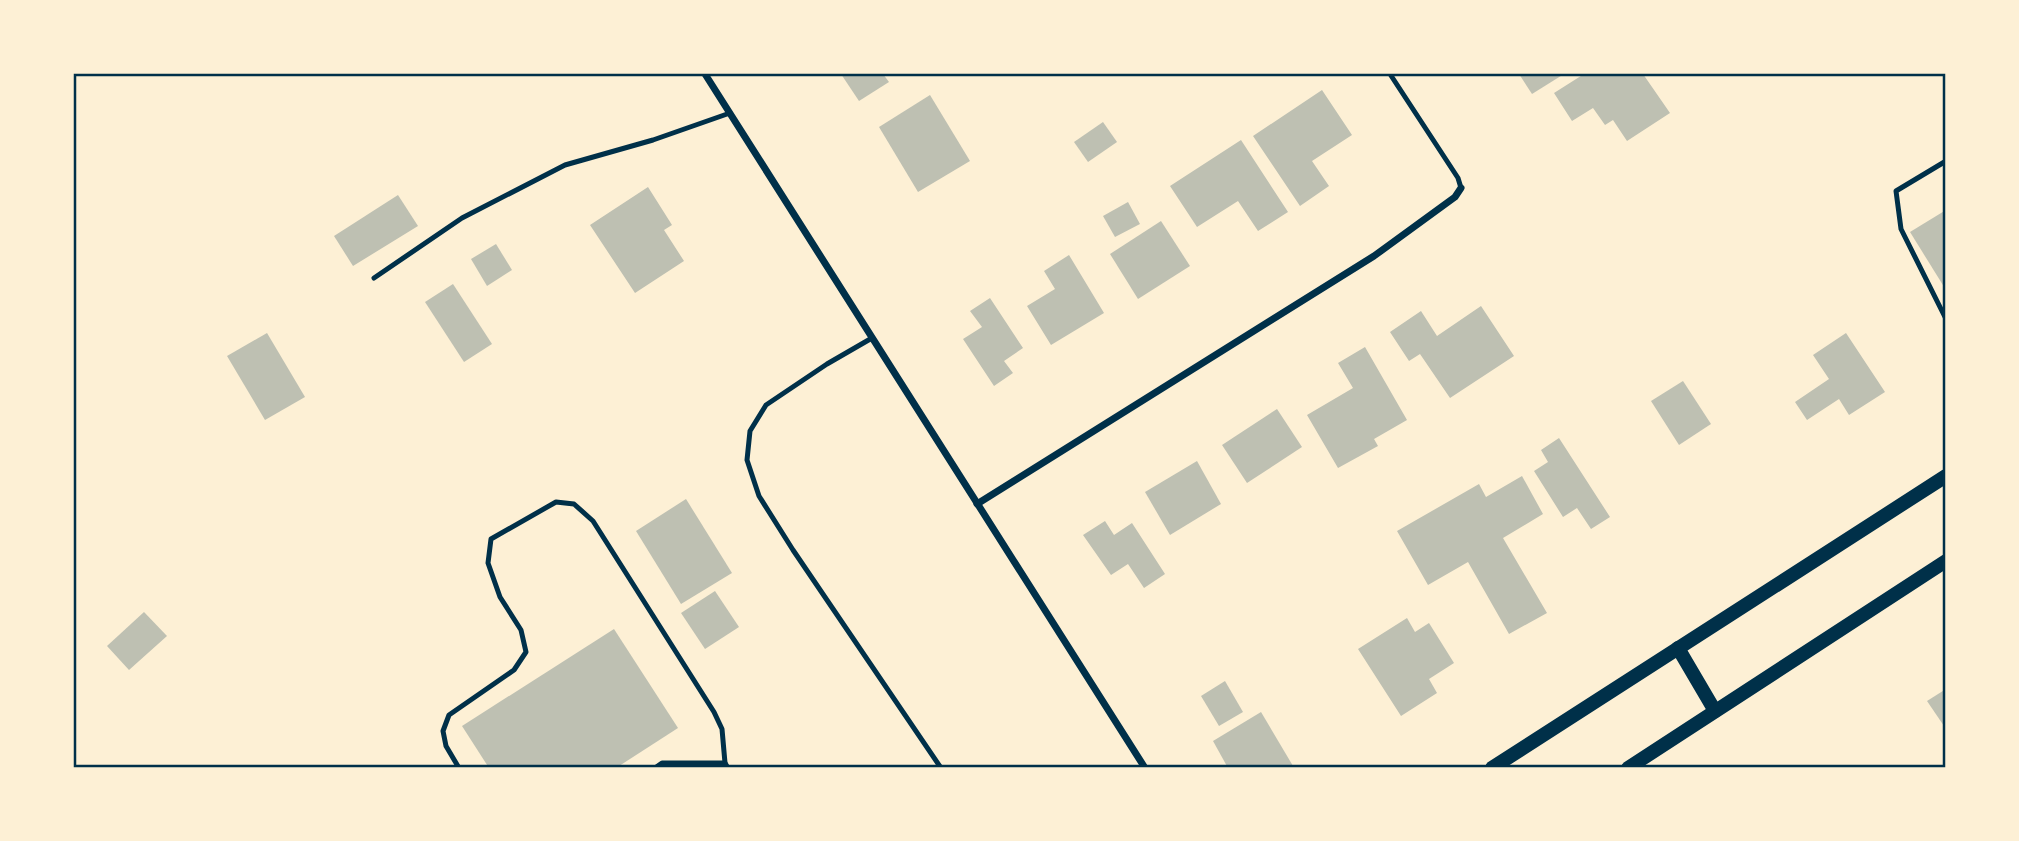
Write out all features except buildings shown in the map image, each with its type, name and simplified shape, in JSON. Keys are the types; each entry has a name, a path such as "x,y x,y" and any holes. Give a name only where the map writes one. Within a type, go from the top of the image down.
{"main road":[{"path":"1492,768 1945,476"},
{"path":"1628,768 1945,561"},
{"path":"1678,648 1715,711"}],"street":[{"path":"705,74 1145,768"},
{"path":"977,504 1374,256 1455,197 1461,188"}],"lane":[{"path":"1390,74 1458,178 1461,188"},
{"path":"374,278 462,218 565,165 653,140 730,113"},
{"path":"1945,160 1896,191 1900,229 1945,319"},
{"path":"872,338 766,405 750,431 747,460 759,496 793,550 941,768"},
{"path":"459,768 446,746 443,731 449,715 514,670 526,652 521,630 500,597 488,563 491,539 556,502 574,504 593,521 714,712 722,729 727,765 662,763 655,768"}]}
